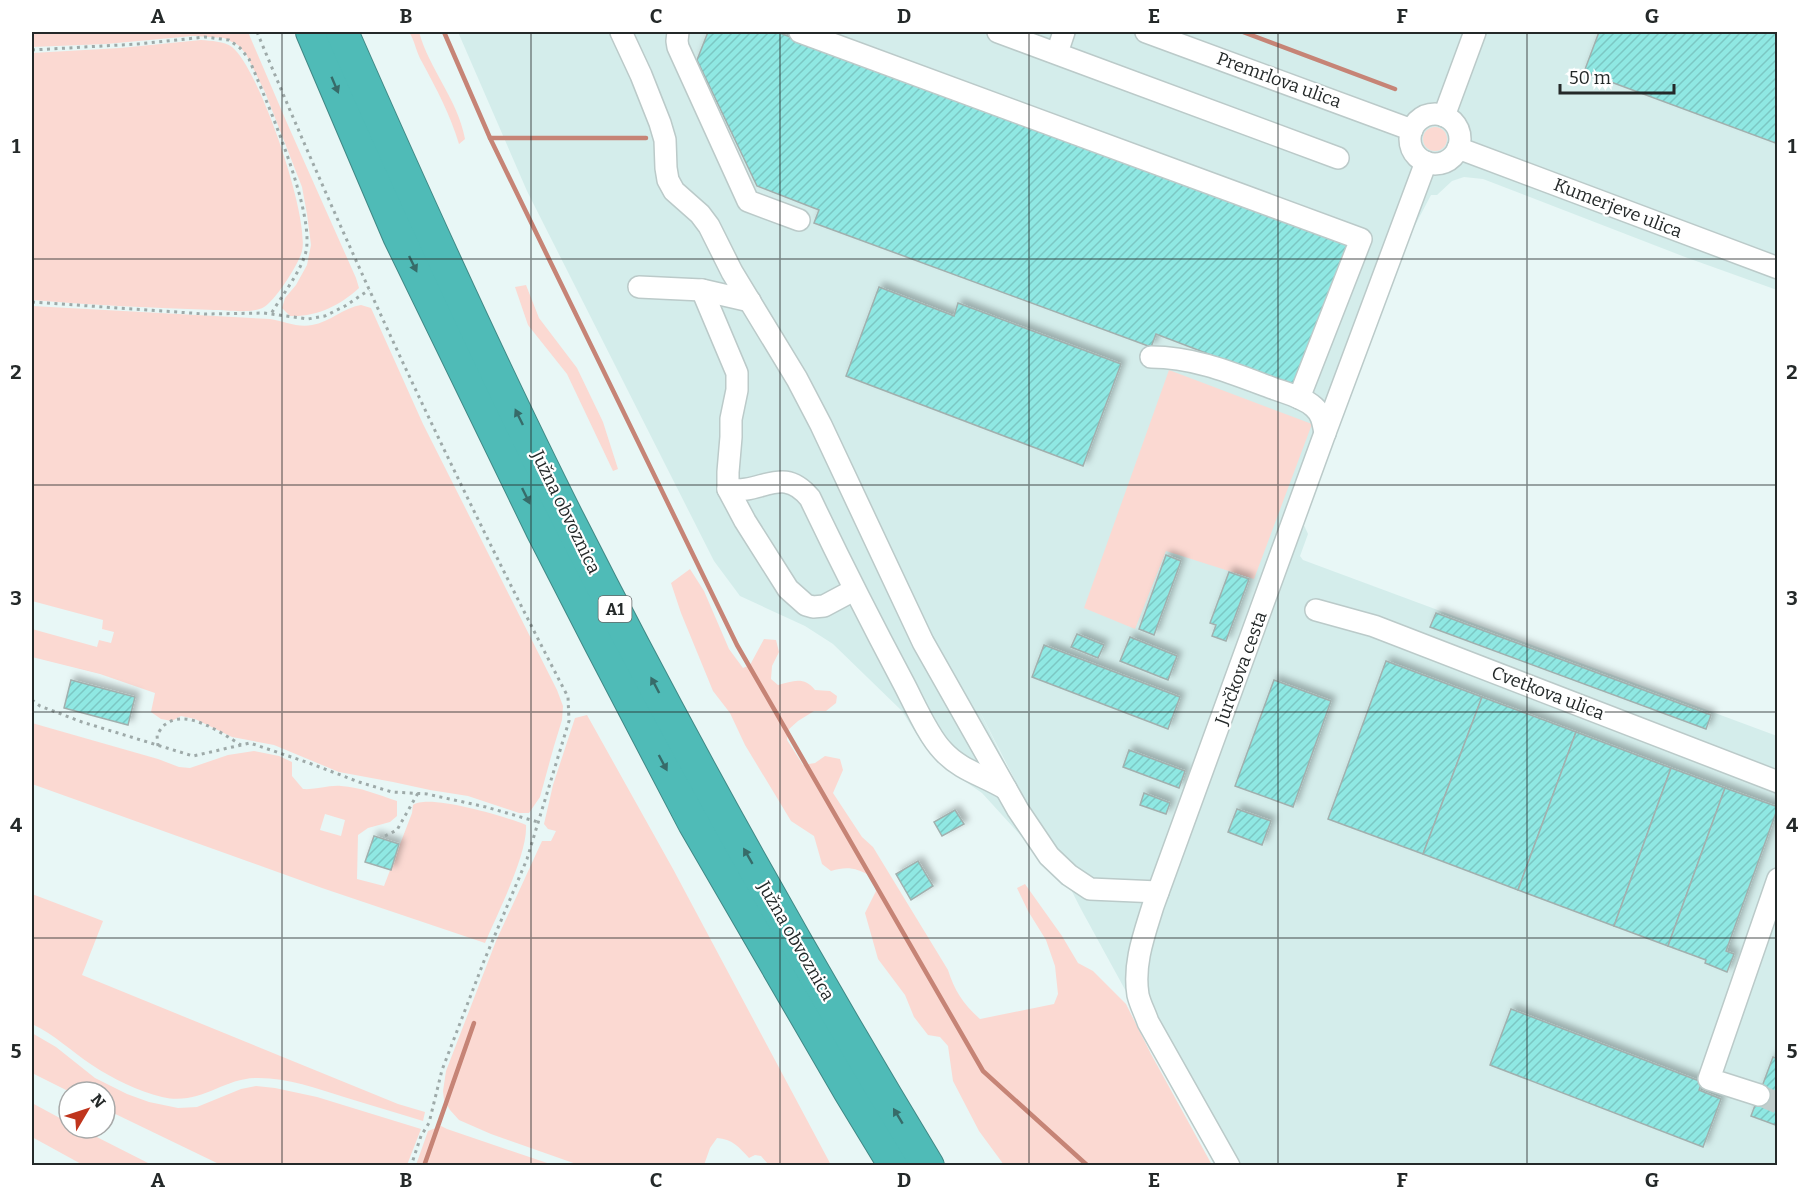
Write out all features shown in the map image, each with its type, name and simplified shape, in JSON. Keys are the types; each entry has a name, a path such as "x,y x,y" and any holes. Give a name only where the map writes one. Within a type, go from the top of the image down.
{"highway":[{"name":"Južna obvoznica","path":"312,32 399,236 542,530 694,823 895,1166"},
{"name":"Južna obvoznica","path":"342,32 431,234 568,518 620,620 720,807 928,1166"}],"street":[{"path":"621,32 660,123 665,140 668,180 674,191 700,214 797,379 923,642 1006,789 1049,856 1069,875 1089,889 1158,892"},
{"path":"678,32 678,47 748,201 799,220"},
{"path":"998,32 1338,158"},
{"path":"1057,53 1064,32"},
{"name":"Premrlova ulica","path":"1146,32 1412,130"},
{"path":"1444,116 1475,32"},
{"path":"806,35 1361,239 1299,398"},
{"path":"1444,116 1454,124 1460,135 1458,148 1455,154 1445,162 1432,164 1420,159 1412,149 1412,130 1425,117 1444,116"},
{"name":"Kumerjeve ulica","path":"1458,148 1778,268"},
{"name":"Jurčkova cesta","path":"1230,1166 1148,1022 1138,996 1137,969 1141,947 1158,892 1426,162"},
{"path":"639,287 702,290 750,301"},
{"path":"702,290 737,373 737,390 731,418 728,489 745,521 788,589 806,605 813,608 824,606 854,590"},
{"path":"1151,357 1192,361 1299,398 1318,411 1325,433"},
{"path":"728,489 753,488 789,481 804,490 854,590 926,726 941,749 952,760 968,770 1006,789"},
{"name":"Cvetkova ulica","path":"1316,610 1374,626 1778,782"},
{"path":"1759,1095 1709,1079 1778,879"}],"path":[{"path":"257,32 369,290 500,568 568,697 569,721 527,859 442,1070 429,1124 421,1136 411,1166"},
{"path":"32,50 138,44 205,37 229,40 240,48 249,59 281,140 300,197 307,231 306,254 271,314"},
{"path":"32,302 205,314 271,314 308,319 326,316 369,290"},
{"path":"32,700 40,706 82,722 193,756 250,744 392,792 418,794 486,807 538,822"},
{"path":"158,746 157,735 167,723 183,719 201,722 241,745"},
{"path":"385,836 397,830 418,794"}],"shaded area":[{"path":"32,32 248,32 359,288 335,305 309,315 290,316 282,308 285,298 296,285 307,265 311,245 307,214 302,187 265,92 246,54 238,45 224,38 193,36 106,44 32,47"},
{"path":"409,32 419,32 429,59 456,111 465,139 459,144 447,112"},
{"path":"458,32 1777,32 1777,290 1483,179 1464,177 1452,181 1437,195 1431,195 1412,231 1303,523 1308,534 1300,556 1303,560 1777,736 1777,1165 1221,1165 1082,911 978,708 1065,884 982,793 947,769 924,746 902,711 833,644 805,626 740,596 714,561 527,191"},
{"path":"201,40 229,45 243,60 268,112 280,144 298,208 302,233 302,251 286,282 264,307 247,311 32,300 32,53"},
{"path":"1435,127 1444,130 1447,139 1444,148 1435,151 1426,148 1423,139 1426,130"},
{"path":"526,285 539,318 577,368 603,422 618,469 613,471 567,374 528,325 515,287"},
{"path":"361,305 371,308 423,424 563,706 562,720 540,797 529,813 519,813 468,796 339,772 274,745 232,737 195,719 181,716 172,721 161,719 151,712 155,693 100,674 32,657 32,629 97,647 99,640 111,643 114,632 102,629 103,620 32,601 32,306 270,319 307,326 325,321"},
{"path":"1169,370 1312,424 1254,579 1166,551 1135,629 1084,608"},
{"path":"690,569 704,591 729,649 743,668 750,665 764,639 776,640 779,652 772,666 771,679 778,685 802,681 815,690 830,691 837,696 836,703 826,711 814,711 798,721 788,730 787,740 803,765 815,763 825,756 840,759 843,770 833,793 862,837 873,847 948,970 960,997 969,1008 980,1019 1054,1004 1058,994 1055,966 1046,940 1017,888 1025,884 1078,963 1093,971 1126,1004 1212,1165 1004,1165 979,1131 953,1081 948,1046 940,1037 928,1035 914,1017 905,995 878,959 865,913 876,891 871,876 851,869 831,871 822,864 814,836 791,821 745,745 730,713 713,691 671,583"},
{"path":"587,715 673,869 831,1165 769,1165 761,1156 755,1155 749,1158 731,1142 717,1138 710,1148 704,1165 579,1165 491,1134 459,1120 444,1100 446,1071 496,941 542,841 551,841 556,831 548,829 544,824 553,785 575,718"},
{"path":"32,723 179,767 190,768 228,755 254,751 279,756 292,762 292,776 303,789 348,787 397,801 397,816 390,822 368,828 358,835 357,879 384,886 413,805 421,802 468,807 516,821 526,825 525,837 511,884 485,943 322,888 32,784","holes":["325,814 345,820 341,836 320,830"]},
{"path":"32,894 103,921 82,975 398,1104 425,1112 423,1121 278,1079 243,1079 199,1095 175,1099 144,1091 108,1075 32,1024"},
{"path":"32,1033 56,1047 99,1080 57,1080 57,1086 32,1073"},
{"path":"256,1086 275,1088 317,1097 421,1129 407,1165 221,1165 117,1115 117,1089 149,1102 178,1108 197,1107 241,1089"},
{"path":"32,1103 57,1117 57,1140 103,1140 152,1165 83,1165 32,1137"},
{"path":"441,1126 553,1165 416,1165 428,1131"}],"building":[{"path":"708,32 777,32 1348,245 1295,387 1156,334 1151,347 814,223 819,210 757,186 697,60"},
{"path":"1599,32 1778,32 1778,144 1584,72"},
{"path":"879,287 954,316 958,303 1121,364 1083,466 846,376"},
{"path":"1166,555 1181,561 1154,635 1139,629"},
{"path":"1229,572 1249,579 1226,641 1212,636 1216,625 1210,623"},
{"path":"1436,613 1711,715 1706,729 1430,627"},
{"path":"1077,634 1104,645 1098,658 1071,647"},
{"path":"1130,637 1177,656 1168,680 1120,661"},
{"path":"1044,645 1180,697 1168,729 1032,677"},
{"path":"1386,661 1482,697 1423,854 1328,819"},
{"path":"71,680 135,697 128,725 64,708"},
{"path":"1274,680 1331,701 1293,807 1235,786"},
{"path":"1482,697 1576,732 1518,890 1423,854"},
{"path":"1576,732 1671,768 1614,926 1518,890"},
{"path":"1129,750 1185,771 1179,788 1123,767"},
{"path":"1671,768 1725,788 1668,946 1614,926"},
{"path":"1725,788 1778,807 1726,951 1734,954 1727,972 1705,963 1706,960 1668,946"},
{"path":"1144,793 1170,803 1166,814 1140,805"},
{"path":"1237,809 1271,821 1262,845 1228,832"},
{"path":"955,810 964,824 942,836 934,822"},
{"path":"374,836 399,844 391,870 365,862"},
{"path":"918,861 933,886 911,900 896,874"},
{"path":"1511,1009 1702,1082 1699,1090 1721,1099 1703,1147 1490,1065"},
{"path":"1773,1057 1778,1059 1778,1126 1751,1116"}],"waterway":[{"path":"444,32 490,138 737,645 983,1071 1088,1166"},
{"path":"1243,32 1395,89"},
{"path":"490,138 646,138"},
{"path":"424,1166 474,1023"}],"tunnel":[{"path":"1759,1095 1778,1103"}]}
